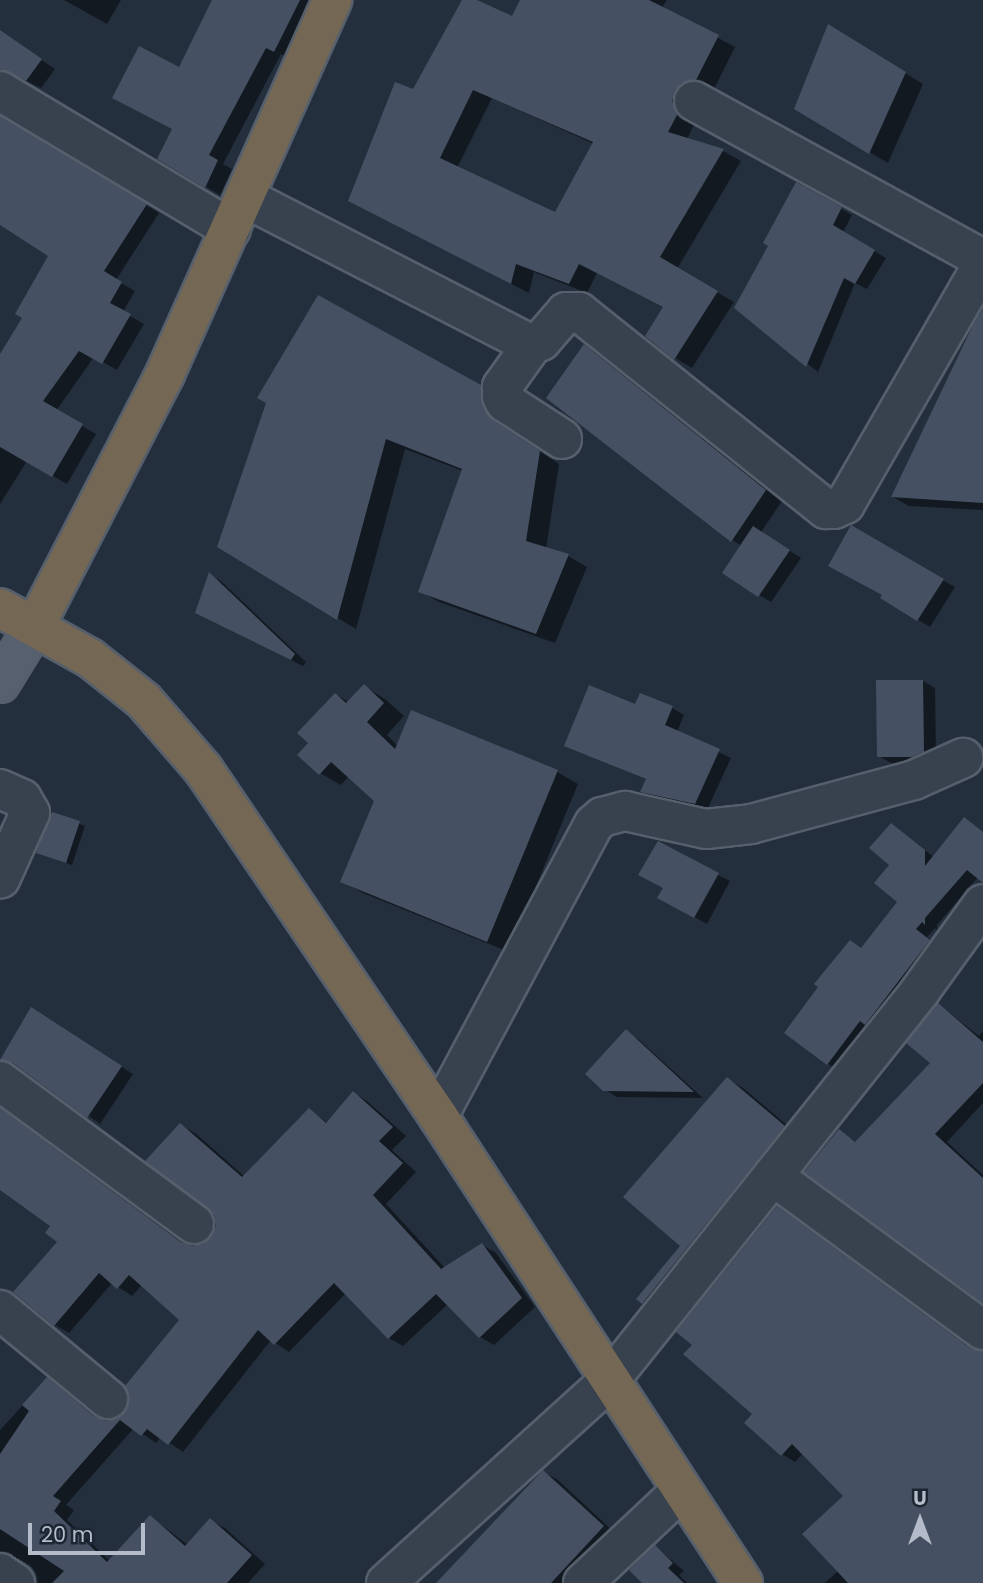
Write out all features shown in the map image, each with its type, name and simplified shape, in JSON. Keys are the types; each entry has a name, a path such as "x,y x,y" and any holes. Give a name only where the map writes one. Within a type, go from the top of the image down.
{"highway":[{"path":"35,626 165,374 332,0"},
{"path":"0,608 90,658 144,701 203,769 438,1116 608,1381 743,1583"}],"main road":[{"path":"0,682 35,626"}],"street":[{"path":"0,91 238,213 532,345"},
{"path":"562,439 505,402 502,387 532,345 541,341 566,312 579,312 826,509 834,509 845,504 983,262 694,101"},
{"path":"438,1116 594,824 602,817 625,811 706,829 751,824 914,780 963,758"},
{"path":"0,789 22,799 30,813 0,879"},
{"path":"386,1583 608,1381 920,991 983,904"},
{"path":"0,1081 194,1224"},
{"path":"773,1176 983,1330"},
{"path":"0,1310 108,1399"},
{"path":"583,1583 681,1491"},
{"path":"0,1573 15,1583"}],"building":[{"path":"212,0 300,0 274,52 266,48 209,155 218,160 205,188 157,159 172,129 112,98 139,46 179,67"},
{"path":"462,0 477,0 512,16 520,0 649,0 719,35 696,80 682,83 675,90 672,101 677,115 668,132 724,149 660,257 718,291 674,360 645,336 663,307 579,264 569,284 516,264 511,284 348,201 395,82 413,89","holes":["473,90 593,142 555,212 440,158"]},
{"path":"828,24 906,72 869,154 794,109"},
{"path":"0,30 42,59 26,81 0,69"},
{"path":"0,116 147,204 104,271 122,282 110,303 131,314 102,364 79,351 43,401 83,424 52,477 0,447 0,354 22,318 15,314 48,256 0,225"},
{"path":"796,182 842,207 833,225 875,250 855,284 844,278 806,367 734,308 768,246 763,243"},
{"path":"318,295 481,385 482,405 493,420 540,451 526,541 569,554 536,634 418,592 462,469 386,439 337,620 217,547 266,403 257,398"},
{"path":"983,308 983,503 891,497 972,327"},
{"path":"584,344 766,490 731,542 546,398"},
{"path":"851,525 944,579 917,621 880,598 882,595 828,566"},
{"path":"753,526 790,550 758,597 722,573"},
{"path":"209,572 295,654 291,660 195,613"},
{"path":"876,680 923,680 924,752 912,757 877,757"},
{"path":"364,684 384,703 367,722 395,749 411,710 558,770 487,942 340,882 374,801 331,762 319,775 297,755 308,743 297,733 335,693 346,703"},
{"path":"589,685 635,704 640,693 673,706 665,725 720,749 695,804 640,792 646,779 564,746"},
{"path":"52,812 80,821 66,863 36,853"},
{"path":"964,817 983,832 983,883 967,870 925,918 925,925 922,922 916,929 930,940 865,1025 860,1021 827,1065 784,1033 818,987 814,984 850,940 861,948 897,902 874,883 889,865 869,848 891,823 925,850 925,866"},
{"path":"658,841 719,873 694,918 657,898 663,888 638,875"},
{"path":"938,1003 983,1042 983,1083 935,1134 983,1178 983,1303 804,1172 839,1129 855,1142 930,1063 906,1043"},
{"path":"31,1007 122,1066 87,1118 13,1063 0,1060"},
{"path":"626,1029 694,1092 603,1091 585,1074"},
{"path":"727,1077 785,1126 642,1304 636,1299 680,1246 623,1197"},
{"path":"353,1091 393,1127 379,1141 403,1163 373,1195 441,1269 482,1243 522,1298 479,1338 436,1294 388,1339 334,1283 274,1345 258,1330 168,1445 147,1429 141,1436 120,1420 53,1496 61,1501 54,1511 107,1562 150,1515 185,1546 210,1518 252,1555 227,1583 52,1583 64,1571 0,1529 0,1454 29,1411 22,1405 47,1377 94,1416 105,1421 116,1419 125,1412 129,1403 125,1386 179,1320 129,1275 117,1289 99,1273 54,1326 13,1292 57,1242 45,1233 50,1226 0,1190 0,1108 181,1242 192,1246 203,1244 212,1236 216,1226 214,1215 145,1161 180,1123 242,1177 309,1108 326,1123"},
{"path":"777,1206 970,1348 983,1351 983,1583 848,1583 802,1534 843,1496 792,1444 781,1456 744,1423 752,1414 683,1354 692,1345 676,1332"},
{"path":"543,1470 604,1526 551,1583 436,1583"},
{"path":"655,1545 673,1563 668,1568 684,1583 642,1583 629,1570"}]}
